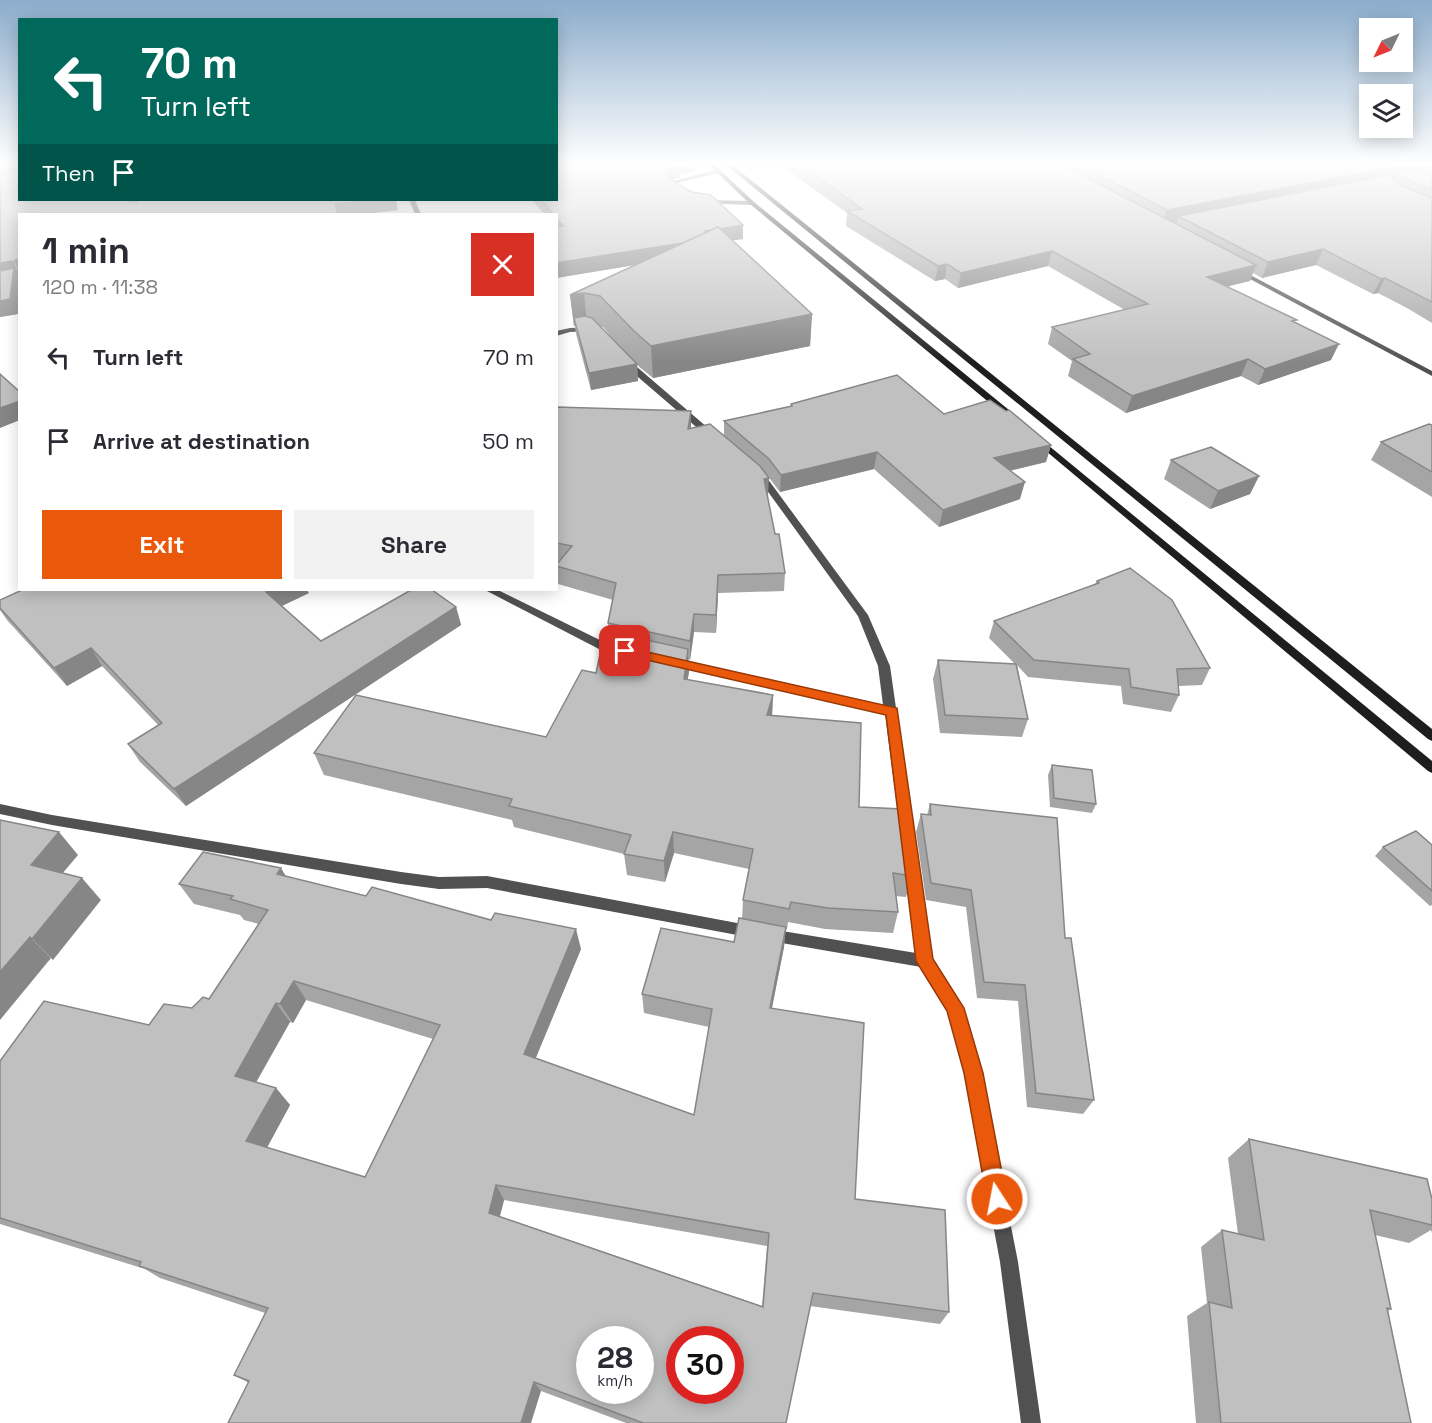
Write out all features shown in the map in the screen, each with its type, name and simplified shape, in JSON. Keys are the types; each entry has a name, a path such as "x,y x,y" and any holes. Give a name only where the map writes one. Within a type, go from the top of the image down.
{"main road":[{"path":"785,230 1013,418"},
{"path":"810,230 1432,736"},
{"path":"1031,433 1432,768"},
{"path":"1139,523 1162,517"}],"street":[{"path":"1233,268 1432,374"},
{"path":"558,333 587,328 598,331 604,338"},
{"path":"618,352 631,367 720,443"},
{"path":"747,465 764,480 863,615 884,666 925,961 955,1008 974,1073 1009,1262 1031,1423"},
{"path":"492,591 603,646 626,652"},
{"path":"661,659 892,711"},
{"path":"0,809 52,820 401,878 439,883 487,882 838,948 925,961"}],"building":[{"path":"0,230 18,230 18,259 15,260 15,263 12,261 0,263"},
{"path":"558,230 709,230 683,243 558,263"},
{"path":"711,230 722,230 812,314 651,346 600,296 584,293 570,295"},
{"path":"879,230 1189,230 1256,265 1207,277 1297,320 1292,321 1339,344 1265,369 1248,359 1132,396 1073,359 1090,354 1052,327 1148,304 1052,251 961,273 947,264 938,266"},
{"path":"1206,230 1432,230 1432,302 1323,249 1268,262"},
{"path":"14,268 10,299 0,301 0,271"},
{"path":"585,316 592,318 637,364 589,373 574,318"},
{"path":"0,374 18,390 18,402 0,408"},
{"path":"897,375 944,414 990,400 1006,411 1009,410 1051,445 994,458 1025,482 943,510 877,452 781,475 769,459 724,421 792,406 791,404"},
{"path":"558,407 691,411 688,429 710,424 760,466 769,478 764,479 775,534 779,534 785,573 718,575 716,615 694,614 690,641 608,623 616,583 558,567 558,563 572,546 558,543"},
{"path":"1429,424 1432,425 1432,472 1381,442"},
{"path":"1211,447 1259,476 1218,491 1171,460"},
{"path":"1130,568 1172,600 1210,668 1177,669 1179,695 1131,687 1129,669 1034,660 994,621 1099,583 1097,581"},
{"path":"20,591 269,591 266,592 321,641 409,591 433,591 456,607 174,789 128,744 162,723 91,648 54,668 0,608 0,600"},
{"path":"605,631 688,649 684,679 773,695 767,715 861,723 859,807 903,809 912,876 893,873 898,912 828,908 791,902 789,909 743,900 753,849 673,832 664,861 624,854 631,835 509,806 512,799 314,753 356,695 546,737 582,670 596,673"},
{"path":"938,660 1016,664 1028,719 945,715"},
{"path":"1052,765 1092,770 1096,804 1054,798"},
{"path":"930,804 1057,818 1065,938 1071,938 1094,1100 1036,1093 1025,985 984,982 971,890 931,883 921,814 931,815"},
{"path":"0,820 59,832 31,865 82,878 32,939 30,937 0,972"},
{"path":"1416,831 1432,845 1432,891 1383,847"},
{"path":"203,852 281,868 277,874 366,896 372,887 491,920 495,913 576,929 524,1054 694,1115 712,1009 642,994 661,928 734,942 739,918 786,927 770,1008 864,1023 855,1199 945,1210 949,1312 813,1293 786,1423 643,1423 592,1404 654,1404 654,1326 576,1326 576,1398 534,1382 521,1423 228,1423 249,1381 234,1375 268,1308 139,1266 141,1262 0,1218 0,1061 44,1001 149,1025 164,1004 192,1008 203,997 209,999 268,910 230,899 233,896 179,884","holes":["294,981 440,1025 365,1177 246,1141 276,1088 235,1076 276,1003 280,1004","496,1185 769,1233 763,1307 489,1213"]},
{"path":"1249,1139 1427,1179 1432,1199 1432,1225 1370,1210 1391,1309 1387,1308 1411,1423 1221,1423 1209,1302 1232,1308 1222,1230 1264,1240"}],"route":[{"path":"625,651 892,711 925,961 955,1008 974,1073 997,1199"}]}
